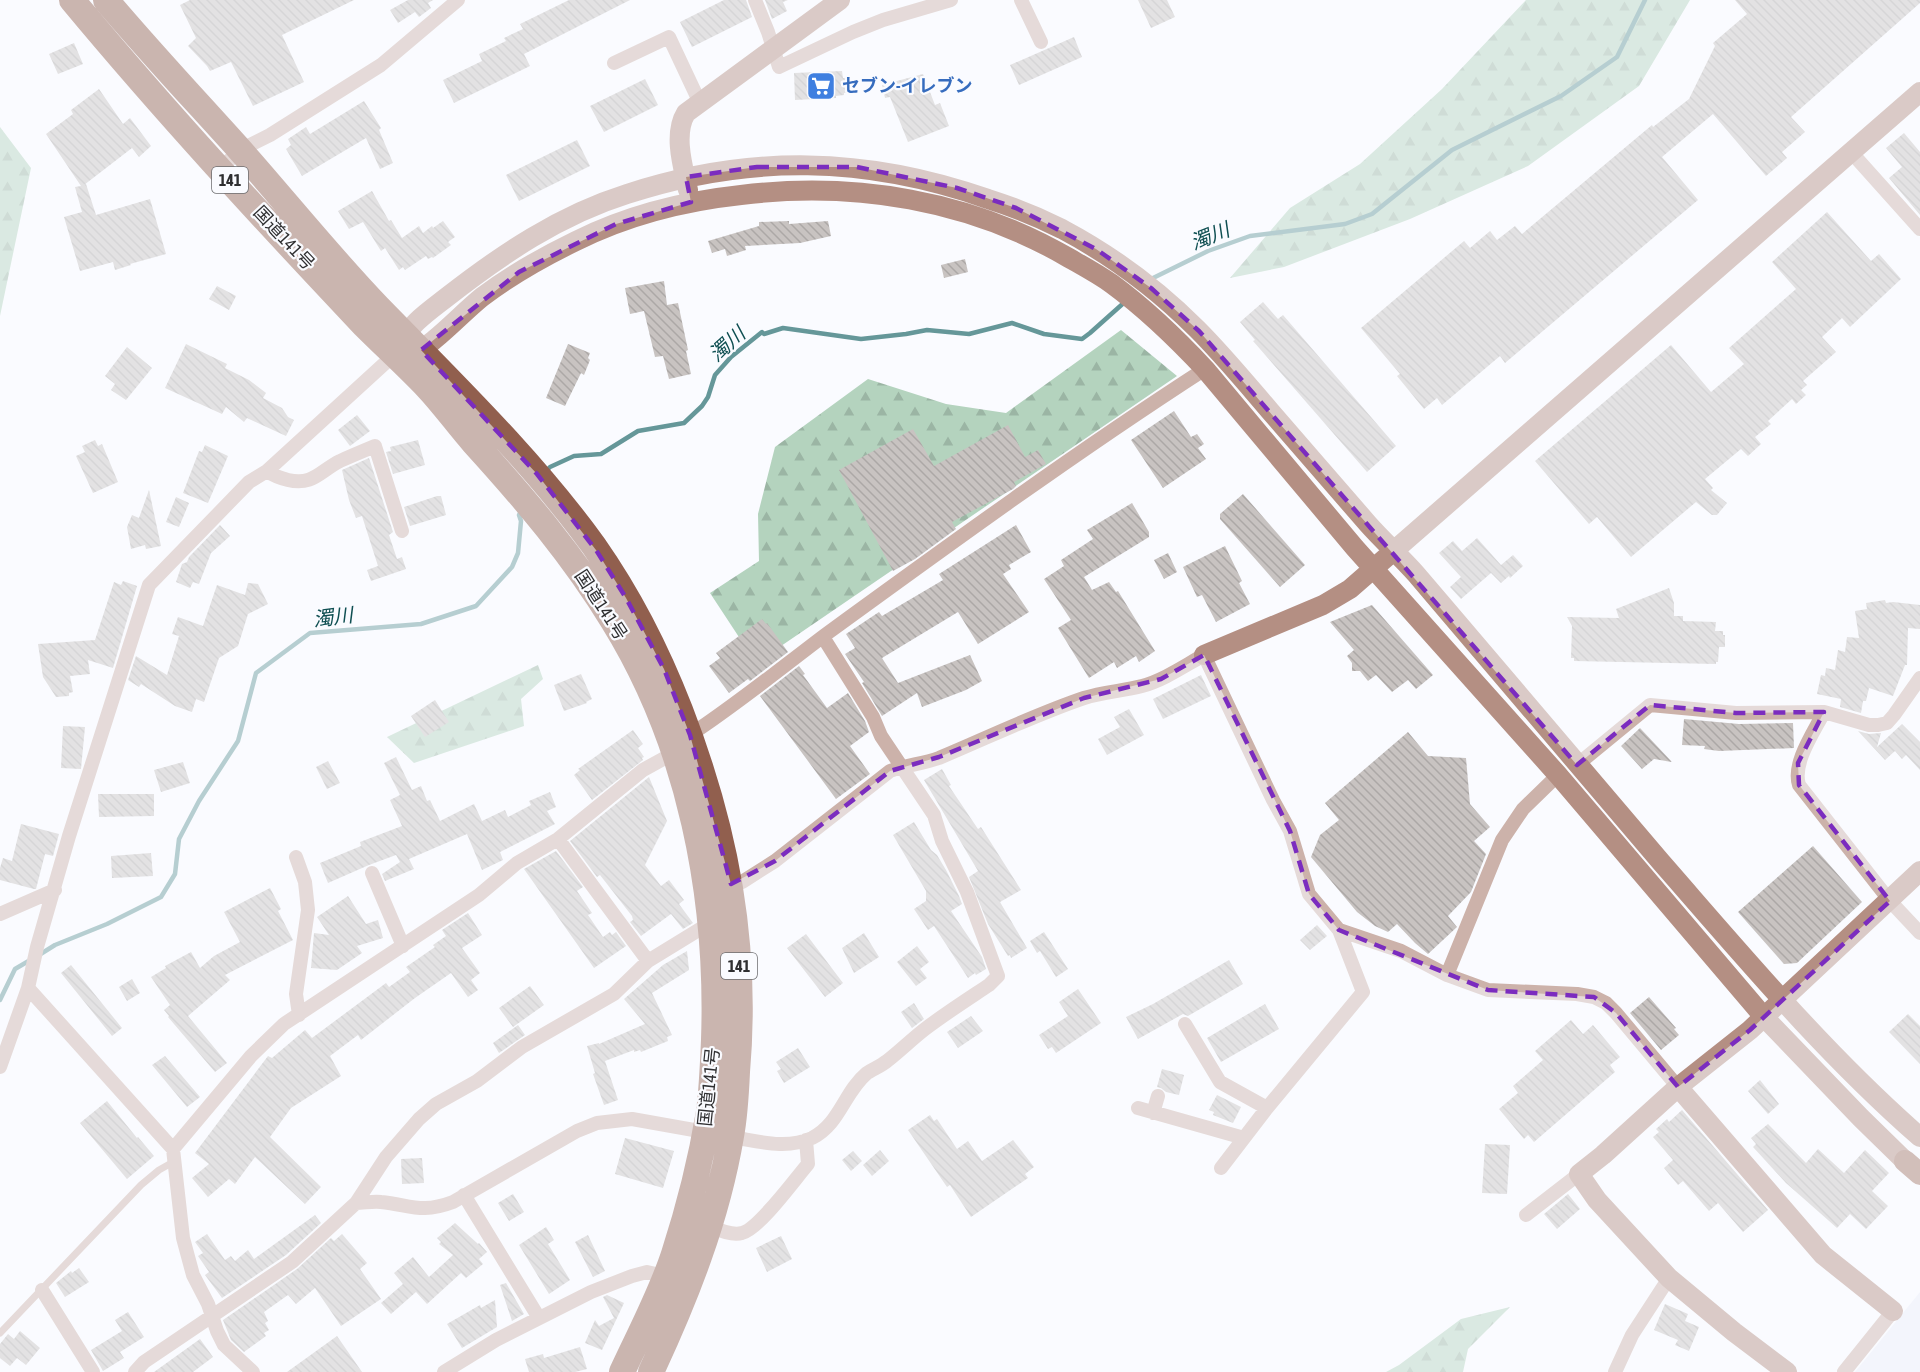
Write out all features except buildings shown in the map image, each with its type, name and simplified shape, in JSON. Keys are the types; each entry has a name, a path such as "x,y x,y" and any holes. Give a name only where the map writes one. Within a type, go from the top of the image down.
{"highway":[{"name":"国道141号","path":"72,0 220,169 368,329 407,345"},
{"name":"国道141号","path":"106,0 376,305 407,345 431,390 472,441 506,459 545,525 601,580 616,624 654,702 707,786 731,884 740,969 741,1022 731,1137 710,1226 678,1314 651,1372"},
{"name":"国道141号","path":"622,1372 673,1259 685,1218 709,1110 715,1003 710,923 706,885 689,803 682,744"}],"street":[{"path":"220,169 240,150 270,135 381,65 459,0"},
{"path":"755,0 778,67 883,20 951,0"},
{"path":"691,202 680,137 681,121 686,113 840,0"},
{"path":"1022,0 1041,42"},
{"path":"614,63 669,37 700,103"},
{"path":"731,884 742,882 775,861 890,771 939,758 1004,729 1084,698 1152,682 1204,655 1323,605 1350,589 1920,92"},
{"path":"1851,152 1920,229"},
{"path":"0,1067 28,988 37,947 69,836 149,585 249,482 267,471 407,345 452,293 512,249 564,219 614,198 661,183 686,177 757,167 803,165 857,167 906,176 957,188 1016,208 1061,228 1126,269 1173,306 1222,356 1374,531 1411,568 1577,765 1768,985 1875,1098 1920,1137"},
{"path":"407,345 519,272 577,240 616,224 691,202 752,193 803,189 859,192 955,208 1013,229 1053,248 1110,282 1156,321 1205,369 1373,568 1558,775 1764,1017 1861,1118 1913,1168"},
{"path":"174,1155 251,1056 284,1024 479,895 517,863 558,839 643,770 716,719 823,637 1007,504 1205,369"},
{"path":"267,471 273,476 296,482 306,481 316,477 337,462 375,446 402,531"},
{"path":"731,1137 782,1145 806,1140 825,1130 836,1118 854,1087 867,1073 886,1062 925,1029 989,985 998,976 967,892 942,841 934,815 880,736 873,717 823,637"},
{"path":"1204,655 1290,831 1310,894 1339,930 1364,992 1221,1168"},
{"path":"1577,765 1650,705 1736,713 1824,712 1869,725 1887,723 1920,678"},
{"path":"1824,712 1798,763 1796,777 1798,785 1890,900 1920,933"},
{"path":"1448,975 1502,840 1522,809 1558,775"},
{"path":"558,839 648,962"},
{"path":"296,857 305,882 309,910 296,994 298,1015"},
{"path":"1526,1215 1604,1155 1678,1087 1750,1030 1920,871"},
{"path":"372,873 403,946"},
{"path":"0,914 55,890"},
{"path":"135,1372 144,1362 292,1263 356,1203 392,1150 419,1119 436,1104 477,1081 522,1047 614,994 648,962 710,923"},
{"path":"1339,930 1401,951 1448,975 1488,990 1577,994 1606,1003 1823,1255 1893,1311 1844,1372"},
{"path":"28,988 174,1155 183,1238 193,1275 208,1304 224,1345 253,1372"},
{"path":"1185,1024 1220,1082 1268,1108"},
{"path":"1153,1113 1158,1096"},
{"path":"1138,1108 1244,1138"},
{"path":"356,1203 380,1202 414,1208 440,1207 597,1122 632,1119 705,1132"},
{"path":"710,1226 728,1233 742,1233 757,1224 808,1164 806,1140"},
{"path":"1579,1174 1597,1200 1669,1278 1787,1372"},
{"path":"464,1195 539,1318"},
{"path":"444,1372 466,1357 591,1292 647,1272 666,1276"},
{"path":"1615,1372 1632,1335 1669,1278"},
{"path":"42,1290 93,1372"}],"lane":[{"path":"0,1333 141,1185 174,1155"}],"highlighted area":[{"path":"757,167 857,167 957,188 1016,208 1096,249 1151,288 1199,331 1577,765 1650,705 1736,713 1824,712 1798,763 1799,785 1890,901 1750,1030 1678,1087 1616,1013 1594,997 1488,990 1339,930 1309,894 1290,831 1204,655 1161,679 1084,698 939,757 890,771 775,861 731,884 690,735 664,669 626,598 596,550 537,474 421,350 519,272 616,224 691,202 686,177"}],"shaded area":[{"path":"1920,1292 1920,1372 1855,1372"}],"green space":[{"path":"1526,0 1690,0 1639,86 1528,166 1410,219 1284,267 1230,278 1290,208 1360,164 1442,89"},
{"path":"0,127 31,168 0,316"},
{"path":"1121,330 1177,376 756,663 710,593 759,561 758,514 775,447 868,379 946,404 1006,413"},
{"path":"538,665 543,679 521,699 524,726 414,763 387,737"},
{"path":"1510,1307 1468,1349 1463,1372 1386,1372 1461,1319"}],"waterway":[{"name":"濁川","path":"1149,280 1208,251 1250,236 1345,224 1372,214 1452,150 1561,96 1617,57 1645,0"},
{"name":"濁川","path":"546,471 574,456 601,454 638,431 684,423 708,397 715,375 731,357 762,332 764,334 783,328 861,339 927,330 969,334 1012,323 1044,334 1082,339 1127,300"},
{"name":"濁川","path":"39,955 55,945 107,924 161,897 175,874 179,839 199,801 238,741 256,673 310,633 421,624 476,606 512,567 518,553 521,521 519,515 522,509"},
{"name":"濁川","path":"0,1000 15,969 32,959"}],"place":[{"name":"セブン-イレブン","path":"821,86"}]}
